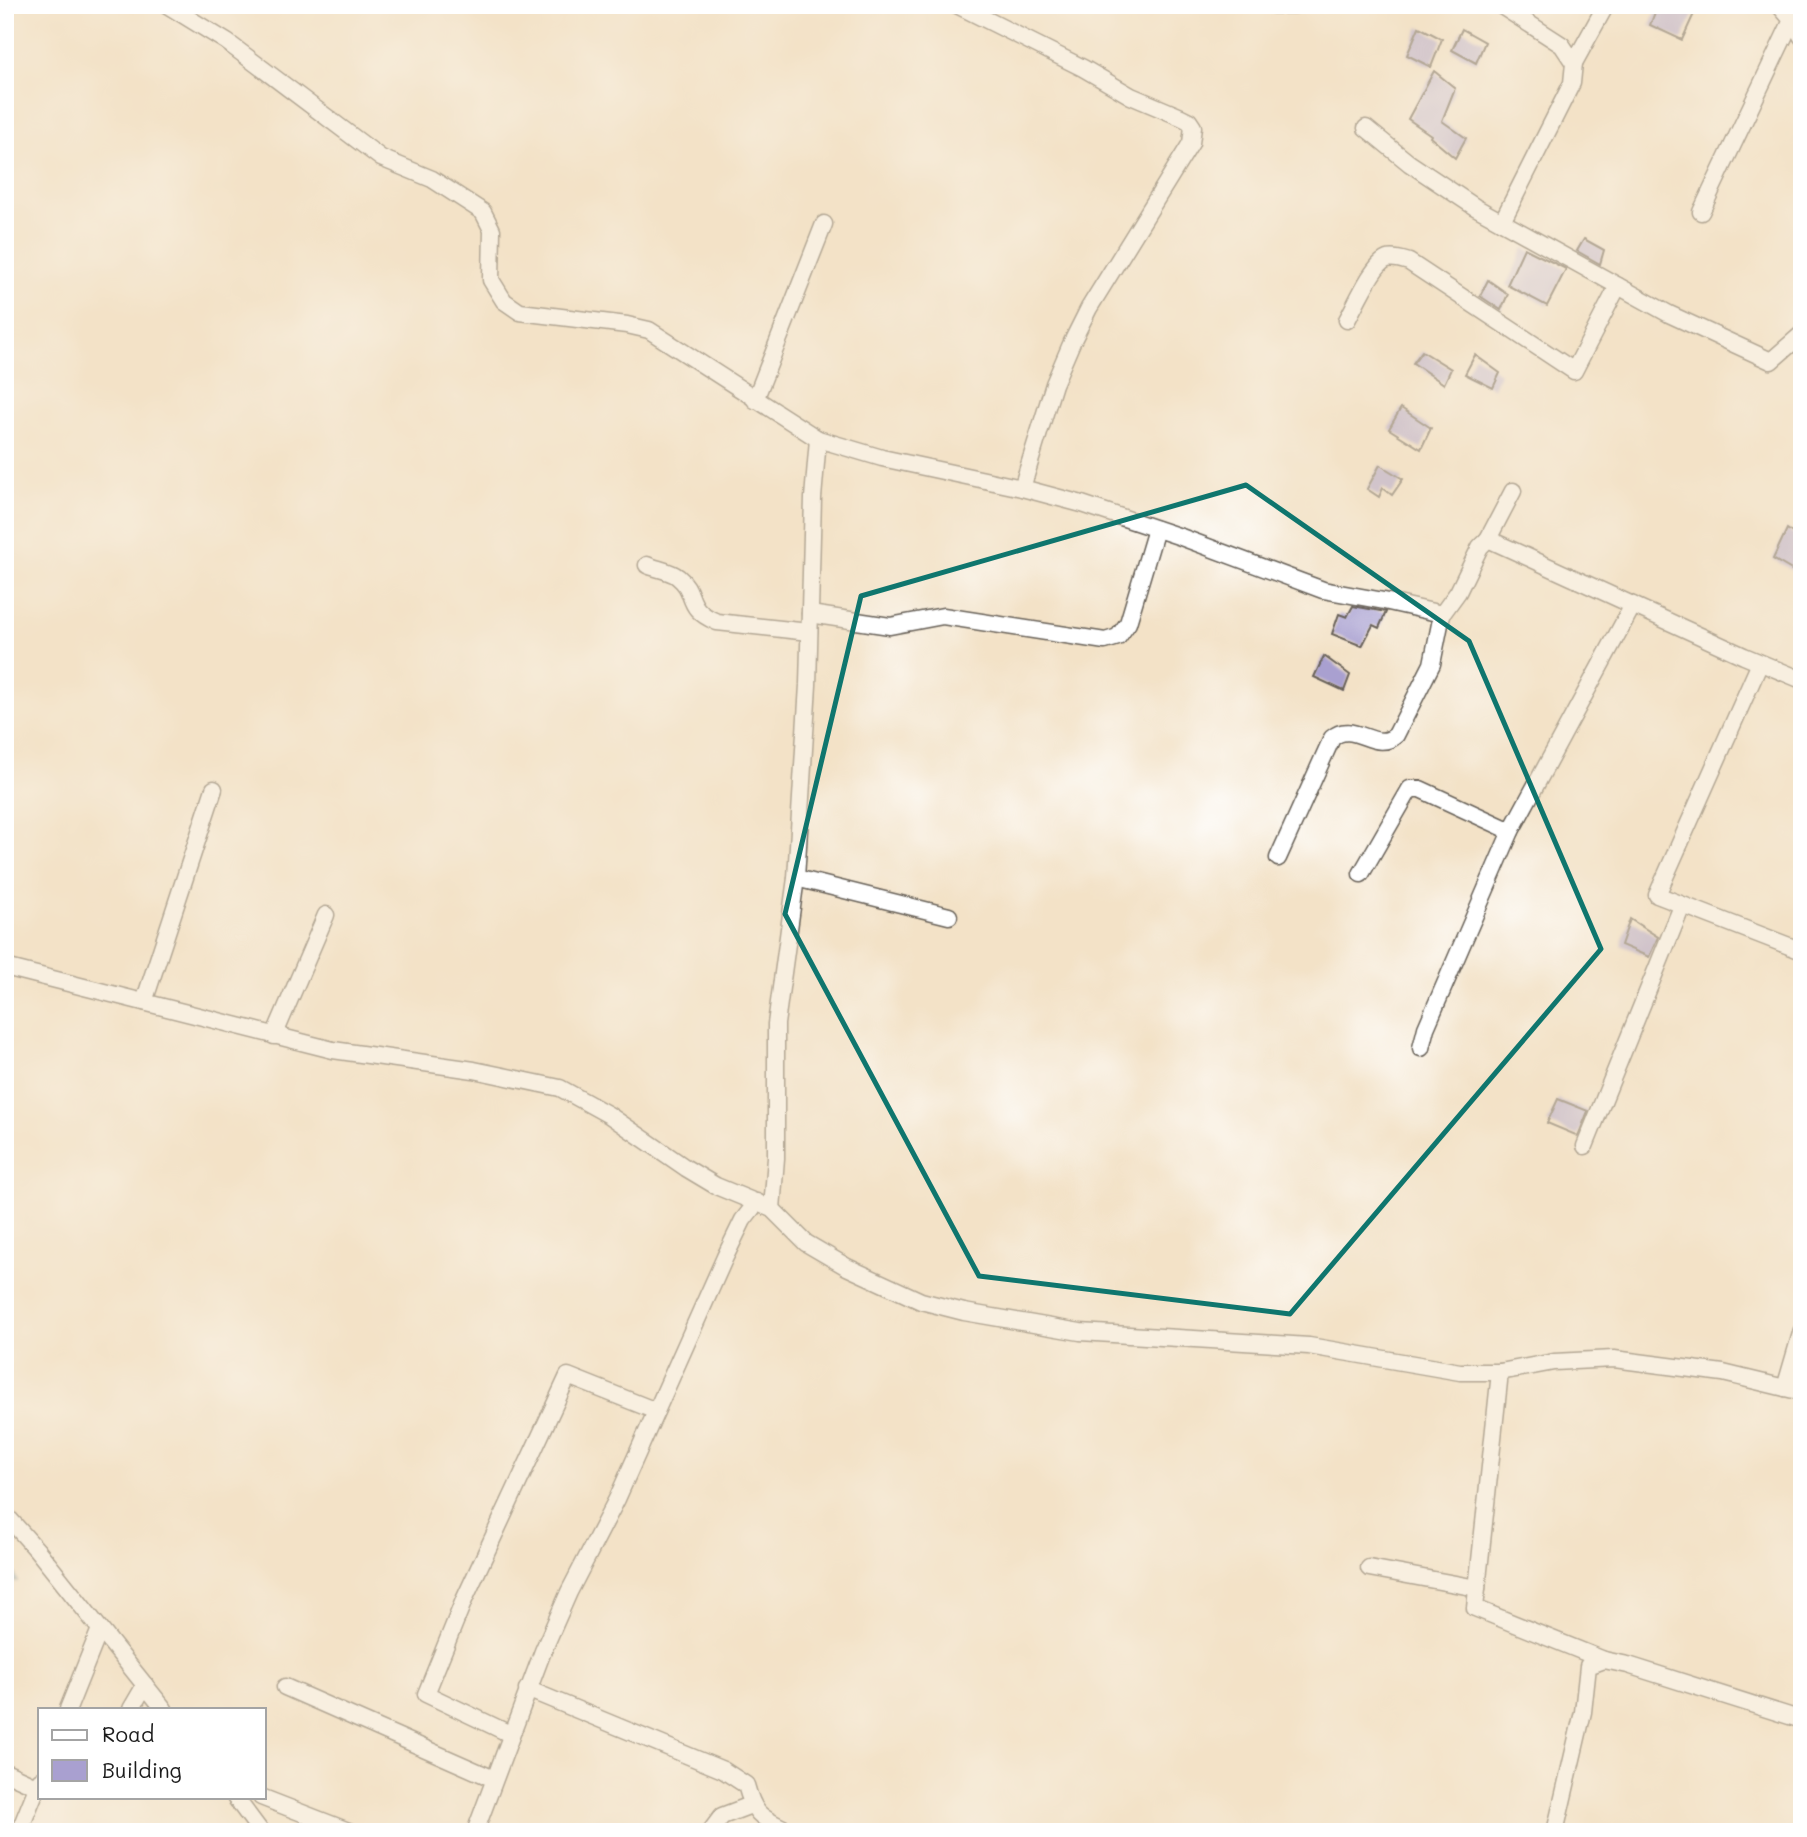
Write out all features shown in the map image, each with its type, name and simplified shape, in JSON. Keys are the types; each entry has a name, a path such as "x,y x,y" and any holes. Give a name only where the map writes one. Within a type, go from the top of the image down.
{"street":[{"path":"167,5 227,42 381,158 432,179 483,212 492,230 491,280 504,301 520,312 649,330 818,439 882,458 1022,488 1082,504 1322,590 1441,614"},
{"path":"957,5 1083,68 1131,96 1189,121 1193,127 1191,143 1089,308 1072,342 1054,384 1022,488"},
{"path":"1273,5 1295,5"},
{"path":"1500,5 1562,45 1574,63"},
{"path":"1502,222 1572,83 1574,63 1606,5"},
{"path":"1779,5 1802,37"},
{"path":"1701,212 1792,20"},
{"path":"1366,128 1409,163 1475,207 1669,314 1771,361 1802,334"},
{"path":"755,400 824,224"},
{"path":"1347,320 1379,264 1398,258 1409,262 1574,371 1618,286"},
{"path":"475,1832 527,1689 569,1592 617,1499 724,1257 743,1220 764,1206 776,1158 776,1024 796,878 808,685 813,498 818,439"},
{"path":"1278,858 1332,738 1338,733 1348,732 1382,742 1390,741 1396,735 1432,664 1441,614 1458,592 1480,547 1488,539 1513,491"},
{"path":"810,614 890,626 943,616 1105,641 1118,636 1128,623 1156,529"},
{"path":"1488,539 1802,680"},
{"path":"647,565 678,576 688,589 695,608 717,622 809,632"},
{"path":"1421,1048 1426,1028 1511,831 1633,605"},
{"path":"1760,663 1657,895 1802,951"},
{"path":"144,1002 214,789"},
{"path":"1361,874 1410,789 1420,789 1511,831"},
{"path":"796,878 950,916"},
{"path":"1586,1146 1682,906"},
{"path":"274,1036 326,915"},
{"path":"5,967 359,1055 452,1066 560,1088 609,1115 716,1186 764,1206 806,1243 847,1267 921,1301 964,1312 1080,1332 1309,1346 1460,1372 1500,1372 1554,1362 1614,1359 1723,1373 1794,1390 1802,1330"},
{"path":"1500,1372 1475,1608 1604,1660 1628,1665 1802,1720"},
{"path":"510,1734 426,1694 464,1600 568,1376 656,1410"},
{"path":"9,1524 100,1629 163,1708"},
{"path":"1369,1568 1477,1588"},
{"path":"68,1708 100,1629"},
{"path":"1555,1832 1583,1712 1588,1666 1604,1660"},
{"path":"132,1708 145,1685"},
{"path":"285,1688 494,1779"},
{"path":"527,1689 723,1770 746,1785 751,1805 757,1814 791,1832"},
{"path":"5,1772 38,1783"},
{"path":"19,1832 38,1785"},
{"path":"236,1798 261,1832"},
{"path":"264,1798 351,1832"},
{"path":"710,1832 722,1816 751,1805"}],"highlighted area":[{"path":"1246,485 1469,641 1601,949 1290,1314 979,1276 785,914 861,596"}],"water":[{"path":"7,1535 17,1541 8,1558 17,1581 5,1584"}],"building":[{"path":"1658,5 1698,5 1682,40 1650,25"},
{"path":"1419,27 1442,39 1431,67 1407,55"},
{"path":"1462,29 1485,42 1476,63 1452,50"},
{"path":"1434,71 1455,88 1442,121 1466,138 1455,158 1430,137 1431,135 1408,119"},
{"path":"1584,239 1604,250 1600,264 1577,251"},
{"path":"1524,248 1566,269 1547,306 1507,285"},
{"path":"1488,280 1508,294 1501,310 1480,296"},
{"path":"1422,351 1451,369 1444,384 1413,363"},
{"path":"1475,355 1500,373 1493,388 1465,374"},
{"path":"1401,408 1431,428 1421,449 1389,429"},
{"path":"1380,465 1403,479 1392,495 1383,488 1379,497 1367,489"},
{"path":"1787,529 1802,540 1802,560 1795,572 1773,559"},
{"path":"1353,606 1386,612 1379,628 1373,625 1362,646 1332,634 1339,614 1347,617"},
{"path":"1324,656 1350,675 1344,691 1314,677"},
{"path":"1630,919 1658,937 1649,957 1621,945"},
{"path":"1558,1099 1588,1111 1578,1136 1547,1123"}]}
